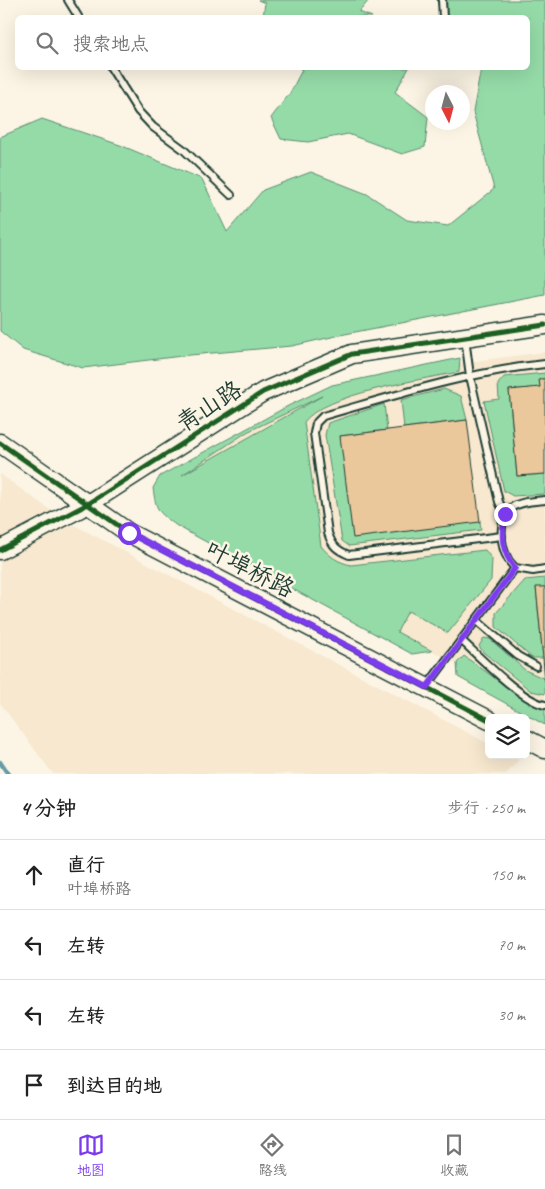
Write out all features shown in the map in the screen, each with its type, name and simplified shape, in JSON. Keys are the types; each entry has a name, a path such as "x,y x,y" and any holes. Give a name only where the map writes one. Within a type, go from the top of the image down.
{"street":[{"name":"青山路","path":"0,550 88,504 263,392 352,354 545,325"},
{"name":"叶埠桥路","path":"0,442 129,533 485,718"},
{"path":"530,741 545,749"}],"lane":[{"path":"68,0 77,15"},
{"path":"442,0 444,15"},
{"path":"112,70 138,110 153,127 184,149 231,195"},
{"path":"465,337 470,376 499,502 505,514"},
{"path":"502,536 350,555 339,551 331,544 328,533 314,433 316,423 323,416 470,376 545,364"},
{"path":"545,500 512,506 505,514 502,536 507,558 515,568 533,571 545,569"},
{"path":"427,687 515,568"},
{"path":"476,620 518,656 536,666"},
{"path":"462,640 513,686 538,704 545,705"}],"shaded area":[{"path":"545,352 545,718 465,668 183,522 172,481 247,432 333,390 459,363"},
{"path":"0,474 63,519 485,742 485,759 519,760 506,774 53,774 0,703"}],"green space":[{"path":"258,0 369,0 359,12 367,15 263,15 265,3"},
{"path":"437,0 545,0 545,295 292,346 190,355 83,368 23,350 0,331 0,137 42,119 120,145 202,179 227,232 263,190 311,172 367,194 407,220 448,226 494,189 473,112 481,70 530,70 530,15 441,15"},
{"path":"302,70 408,70 395,92 425,115 425,130 427,130 425,147 402,154 348,134 308,142 281,139 271,118 290,93"},
{"path":"460,358 459,372 376,389 353,396 332,403 315,412 304,422 321,546 331,556 338,561 351,565 485,550 492,559 491,580 448,633 408,611 397,632 432,651 412,654 177,526 162,514 155,502 153,488 160,476 288,406 332,385","holes":["322,396 182,475 247,432"]},
{"path":"545,373 545,379 539,379 540,387 509,390 517,476 545,474 545,494 513,496 504,491 484,401 499,399 498,384 504,377"},
{"path":"444,389 461,396 467,420 404,428 401,400"},
{"path":"384,404 387,430 340,436 480,522 481,530 349,546 342,541 325,435 328,423"},
{"path":"545,578 545,587 536,588 543,658 532,658 496,627 496,613 525,580"},
{"path":"484,638 490,639 525,670 545,679 545,694 531,691 483,652 479,646"},
{"path":"464,656 507,687 545,710 545,725 530,717 530,714 525,714 458,677 457,663"}],"building":[{"path":"539,379 545,379 545,474 517,476 509,390 540,387"},
{"path":"467,420 480,522 353,538 340,436"},
{"path":"536,587 545,587 545,681 543,658"}],"waterway":[{"path":"0,762 8,774"}],"cycle path":[{"path":"0,550 88,504 263,392 352,354 545,325"},
{"path":"0,443 129,533 485,718"}],"route":[{"path":"129,533 427,687 515,568 507,558 502,541 505,514"}]}
